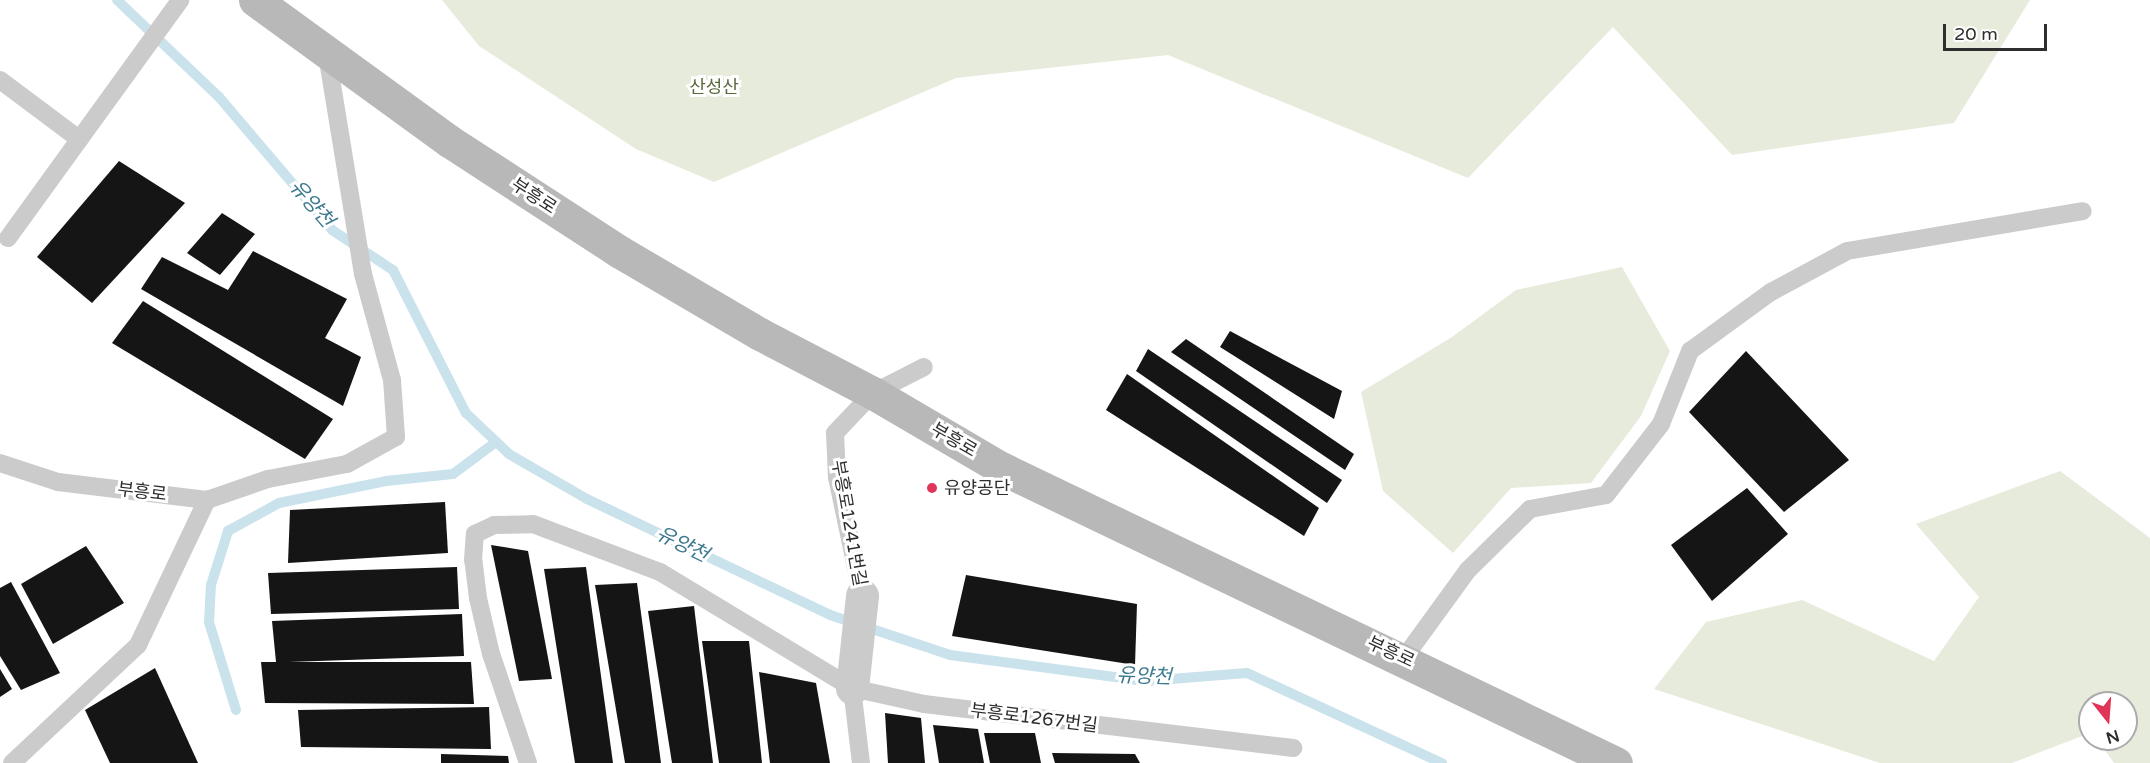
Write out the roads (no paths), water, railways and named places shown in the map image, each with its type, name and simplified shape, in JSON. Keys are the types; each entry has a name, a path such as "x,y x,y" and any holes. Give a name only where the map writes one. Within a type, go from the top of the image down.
{"main road":[{"name":"부흥로","path":"255,0 449,141 620,252 760,334 873,393 1001,468 1404,658 1616,763"}],"street":[{"path":"852,688 862,596"}],"lane":[{"path":"8,238 178,3"},
{"name":"부흥로","path":"0,463 58,482 207,500 268,479 347,464 396,437 392,380 363,274 327,54"},
{"path":"0,80 79,139"},
{"path":"1404,658 1468,570 1530,509 1606,495 1661,424 1690,351 1771,292 1847,251 2083,211"},
{"path":"873,393 924,367"},
{"name":"부흥로1241번길","path":"862,596 837,477 836,433 873,393"},
{"path":"12,763 138,645 207,500"},
{"name":"부흥로1267번길","path":"528,763 491,654 478,598 473,560 476,534 494,525 533,524 660,572 852,688 924,704 1293,748"},
{"path":"852,688 861,763"}],"waterway":[{"name":"유양천","path":"117,0 219,97 332,230 393,270 466,413 509,454 587,499 830,615 950,655 1146,681 1247,673 1442,763"},
{"path":"236,710 209,622 211,585 228,531 279,503 386,481 453,474 496,442"}],"place":[{"name":"유양공단","path":"932,488"}],"park label":[{"name":"산성산","path":"714,87"}]}
